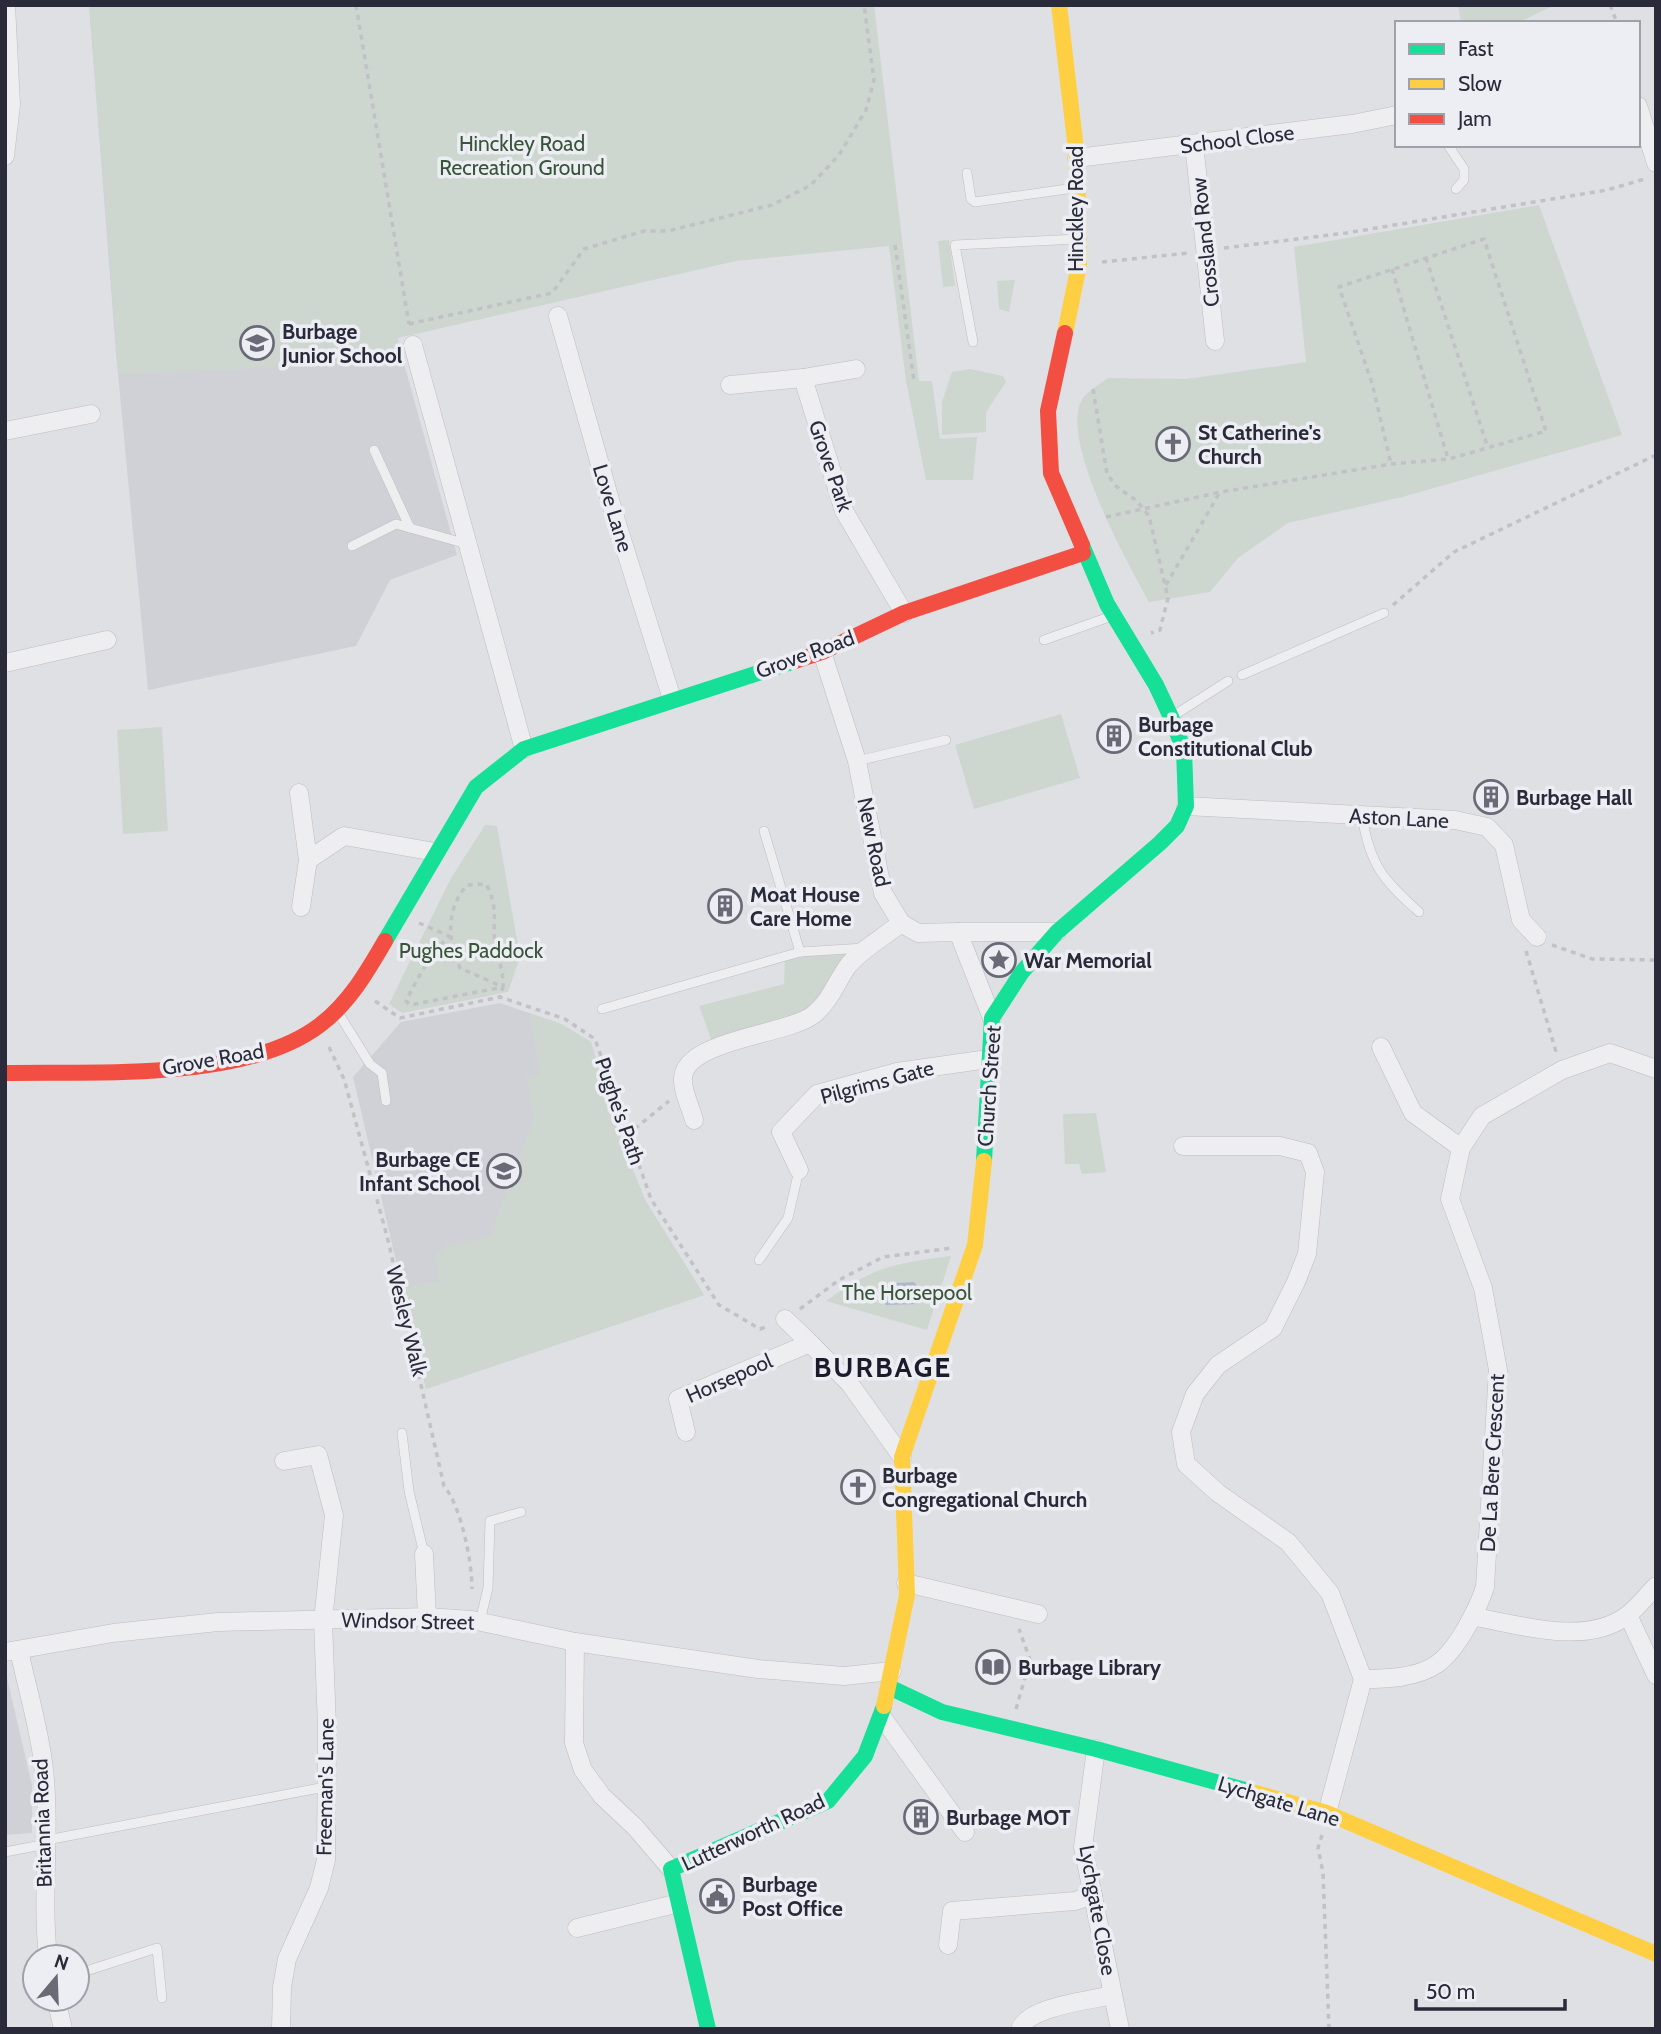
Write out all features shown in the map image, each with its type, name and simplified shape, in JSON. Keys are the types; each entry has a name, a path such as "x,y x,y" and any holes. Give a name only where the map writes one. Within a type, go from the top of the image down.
{"main road":[{"name":"Hinckley Road","path":"1059,5 1077,158 1079,265 1048,411 1051,473 1083,553"},
{"name":"Grove Road","path":"5,1073 185,1069 267,1052 319,1026 357,988 435,852 476,787 524,748 822,652 904,614 1083,553"},
{"path":"1083,553 1114,616 1171,718 1184,750 1186,806"},
{"name":"Church Street","path":"890,1679 906,1583 902,1457 975,1245 986,1138 992,1018 1022,972 1057,932 1160,843 1177,826 1186,806"},
{"name":"Lutterworth Road","path":"708,2029 671,1869 828,1801 865,1756 882,1717 890,1679"},
{"name":"Lychgate Lane","path":"890,1679 942,1712 1096,1749 1327,1813 1656,1954"}],"street":[{"path":"5,156 11,105 6,5"},
{"path":"1640,112 1656,163"},
{"name":"School Close","path":"1077,158 1395,116"},
{"name":"Crossland Row","path":"1194,144 1215,341"},
{"name":"Love Lane","path":"558,316 614,514 672,699"},
{"path":"412,345 524,748"},
{"path":"730,385 803,379 856,369"},
{"name":"Grove Park","path":"803,379 844,511 904,614"},
{"path":"5,431 91,414"},
{"path":"5,663 107,640"},
{"name":"New Road","path":"822,652 857,761 883,893 901,923"},
{"path":"299,793 308,860 301,907"},
{"name":"Aston Lane","path":"1186,806 1455,820 1487,827 1504,845 1521,920 1532,944"},
{"path":"308,860 344,836 435,852"},
{"path":"694,1120 682,1078 688,1065 714,1047 801,1023 816,1014 848,967 866,948 901,923 918,933 1057,932"},
{"path":"958,932 992,1018"},
{"path":"1381,1047 1413,1113 1461,1148"},
{"name":"De La Bere Crescent","path":"1363,1679 1392,1680 1437,1664 1475,1617 1485,1587 1498,1370 1483,1288 1450,1199 1461,1148 1482,1115 1562,1070 1610,1053 1656,1069"},
{"name":"Pilgrims Gate","path":"799,1170 781,1132 817,1094 897,1072 988,1059"},
{"path":"1183,1146 1280,1146 1308,1153 1315,1171 1307,1254 1273,1328 1218,1365 1195,1394 1181,1432 1186,1464 1218,1493 1287,1542 1330,1593 1363,1679 1327,1813"},
{"path":"785,1319 850,1384 902,1457"},
{"name":"Horsepool","path":"687,1432 678,1399 810,1343"},
{"name":"Freeman's Lane","path":"281,2029 282,1987 287,1959 319,1888 326,1860 323,1620 334,1515 318,1455 284,1461"},
{"path":"424,1554 427,1617"},
{"path":"906,1583 1038,1614"},
{"path":"1475,1617 1548,1631 1599,1629 1628,1615 1656,1586"},
{"path":"1628,1615 1656,1675"},
{"name":"Windsor Street","path":"12,1651 113,1633 218,1622 427,1617 476,1620 575,1642 758,1669 890,1679"},
{"path":"575,1642 574,1743 583,1770 602,1796 635,1827 671,1869"},
{"name":"Britannia Road","path":"12,1651 44,1769 47,1842 44,1915 47,1943"},
{"path":"882,1717 965,1832"},
{"name":"Lychgate Close","path":"1096,1749 1083,1847 1120,2029"},
{"path":"948,1945 952,1911 1075,1901 1093,1895"},
{"path":"577,1928 679,1903"},
{"path":"1020,2029 1023,2021 1037,2012 1113,1995"}],"lane":[{"path":"1449,147 1464,169 1464,180 1456,189"},
{"path":"967,173 971,199 975,202 1079,187"},
{"path":"973,342 955,245 1079,239"},
{"path":"374,450 410,528"},
{"path":"352,546 396,524 468,545"},
{"path":"1242,675 1384,613"},
{"path":"1044,640 1114,616"},
{"path":"1171,718 1228,681"},
{"path":"857,761 946,740"},
{"path":"1362,816 1372,860 1397,892 1419,912"},
{"path":"764,831 800,952"},
{"path":"602,1009 800,952 866,948"},
{"path":"336,1009 370,1065 382,1073 386,1101"},
{"path":"759,1260 788,1218 799,1170"},
{"path":"402,1433 409,1491 424,1554"},
{"path":"476,1620 488,1588 489,1521 521,1512"},
{"path":"5,1852 326,1787"},
{"path":"91,1969 157,1948 162,1998"}],"path":[{"path":"356,5 412,345"},
{"path":"409,324 552,293 584,250 644,231 668,231 772,205 811,185 839,155 866,110 874,80 864,5"},
{"path":"1079,265 1346,233 1607,190 1656,176"},
{"path":"1106,517 1221,492 1391,464 1449,459 1546,431 1484,239 1339,287 1372,383 1391,464"},
{"path":"895,245 914,381"},
{"path":"1426,258 1488,448"},
{"path":"1392,269 1449,459"},
{"path":"1093,389 1107,474 1117,487 1149,516 1168,598 1160,630 1130,642"},
{"path":"1384,613 1454,552 1656,455"},
{"path":"1165,587 1221,492"},
{"path":"357,988 400,1018 500,997 503,987 495,942 496,902 486,884 467,886 457,897 449,936 460,968 503,987"},
{"path":"401,915 449,936"},
{"path":"449,936 436,949 418,977 406,1000 410,1006 503,987"},
{"path":"1562,1070 1532,944 1592,959 1656,960"},
{"name":"Pughe's Path","path":"500,997 565,1019 596,1039 651,1199 719,1305 760,1329 785,1319"},
{"name":"Wesley Walk","path":"319,1026 344,1079 391,1252 444,1486 454,1497 472,1573 476,1620"},
{"path":"627,1135 685,1088"},
{"path":"785,1319 839,1280 883,1257 975,1245"},
{"path":"1010,1728 1030,1660 1011,1607"},
{"path":"1327,1813 1318,1849 1323,1872 1329,2029"}],"shaded area":[{"name":"Burbage Junior School","path":"89,5 397,338 457,555 390,580 356,646 148,690 116,353"},
{"name":"Burbage CE Infant School","path":"500,1003 561,1024 591,1042 622,1143 645,1200 704,1295 426,1389 353,1077 401,1022"},
{"path":"5,1669 32,1785 32,1833 5,1835"}],"green space":[{"name":"Hinckley Road Recreation Ground","path":"89,5 874,5 919,381 932,381 940,439 977,437 973,480 926,480 906,381 889,246 736,261 398,338 400,349 342,364 119,375"},
{"path":"1458,5 1555,5 1521,21 1461,21"},
{"name":"St Catherine's Church","path":"1539,205 1622,435 1402,497 1288,523 1238,558 1210,592 1149,602 1112,531 1087,469 1079,441 1078,416 1083,398 1108,378 1187,379 1306,362 1294,247"},
{"path":"949,240 955,286 943,287 938,241"},
{"path":"1015,280 1009,312 999,309 997,281"},
{"path":"970,369 1003,376 1006,382 986,412 986,432 942,435 942,402 952,372"},
{"path":"1061,714 1080,778 974,809 955,745"},
{"path":"162,727 168,831 123,834 117,730"},
{"name":"Pughes Paddock","path":"485,825 497,826 520,957 508,992 402,1013 389,1004 451,878"},
{"path":"857,949 816,1014 714,1047 699,1006 784,984 785,956"},
{"path":"529,1013 561,1024 591,1042 622,1143 645,1200 704,1295 426,1389 402,1288 439,1281 436,1255 446,1246 490,1236 534,1117 526,1077 540,1074"},
{"path":"1096,1113 1106,1172 1082,1174 1079,1164 1065,1164 1063,1114"},
{"name":"The Horsepool","path":"951,1256 927,1330 826,1301 857,1281 885,1268"}],"water":[{"path":"914,1282 922,1292 918,1304 886,1305 877,1291 896,1283"}],"traffic: fast":[{"path":"984,1161 992,1018 1022,972 1057,932 1160,843 1177,826 1186,806 1184,750 1171,717 1156,685 1107,604 1082,545"},
{"path":"385,941 476,787 524,749 795,661"},
{"path":"889,1687 942,1712 1096,1749 1252,1792"},
{"path":"708,2029 671,1869 828,1801 865,1756 884,1706"}],"traffic: slow":[{"path":"1059,5 1077,158 1079,265 1065,333"},
{"path":"884,1706 907,1595 902,1457 975,1245 984,1161"},
{"path":"1252,1792 1327,1813 1656,1954"}],"traffic: jam":[{"path":"1065,333 1048,411 1051,473 1082,545"},
{"path":"795,661 822,652 904,613 1083,553"},
{"path":"5,1073 168,1070 211,1065 252,1056 289,1043 320,1025 340,1007 357,986 385,941"}],"place":[{"name":"Burbage Junior School","path":"257,343"},
{"name":"St Catherine's Church","path":"1173,444"},
{"name":"Burbage Constitutional Club","path":"1114,736"},
{"name":"Burbage Hall","path":"1491,797"},
{"name":"Moat House Care Home","path":"725,906"},
{"name":"War Memorial","path":"999,960"},
{"name":"Burbage CE Infant School","path":"504,1171"},
{"name":"Burbage Congregational Church","path":"858,1487"},
{"name":"Burbage Library","path":"993,1667"},
{"name":"Burbage MOT","path":"921,1817"},
{"name":"Burbage Post Office","path":"717,1896"}],"district":[{"name":"BURBAGE","path":"883,1367"}]}
